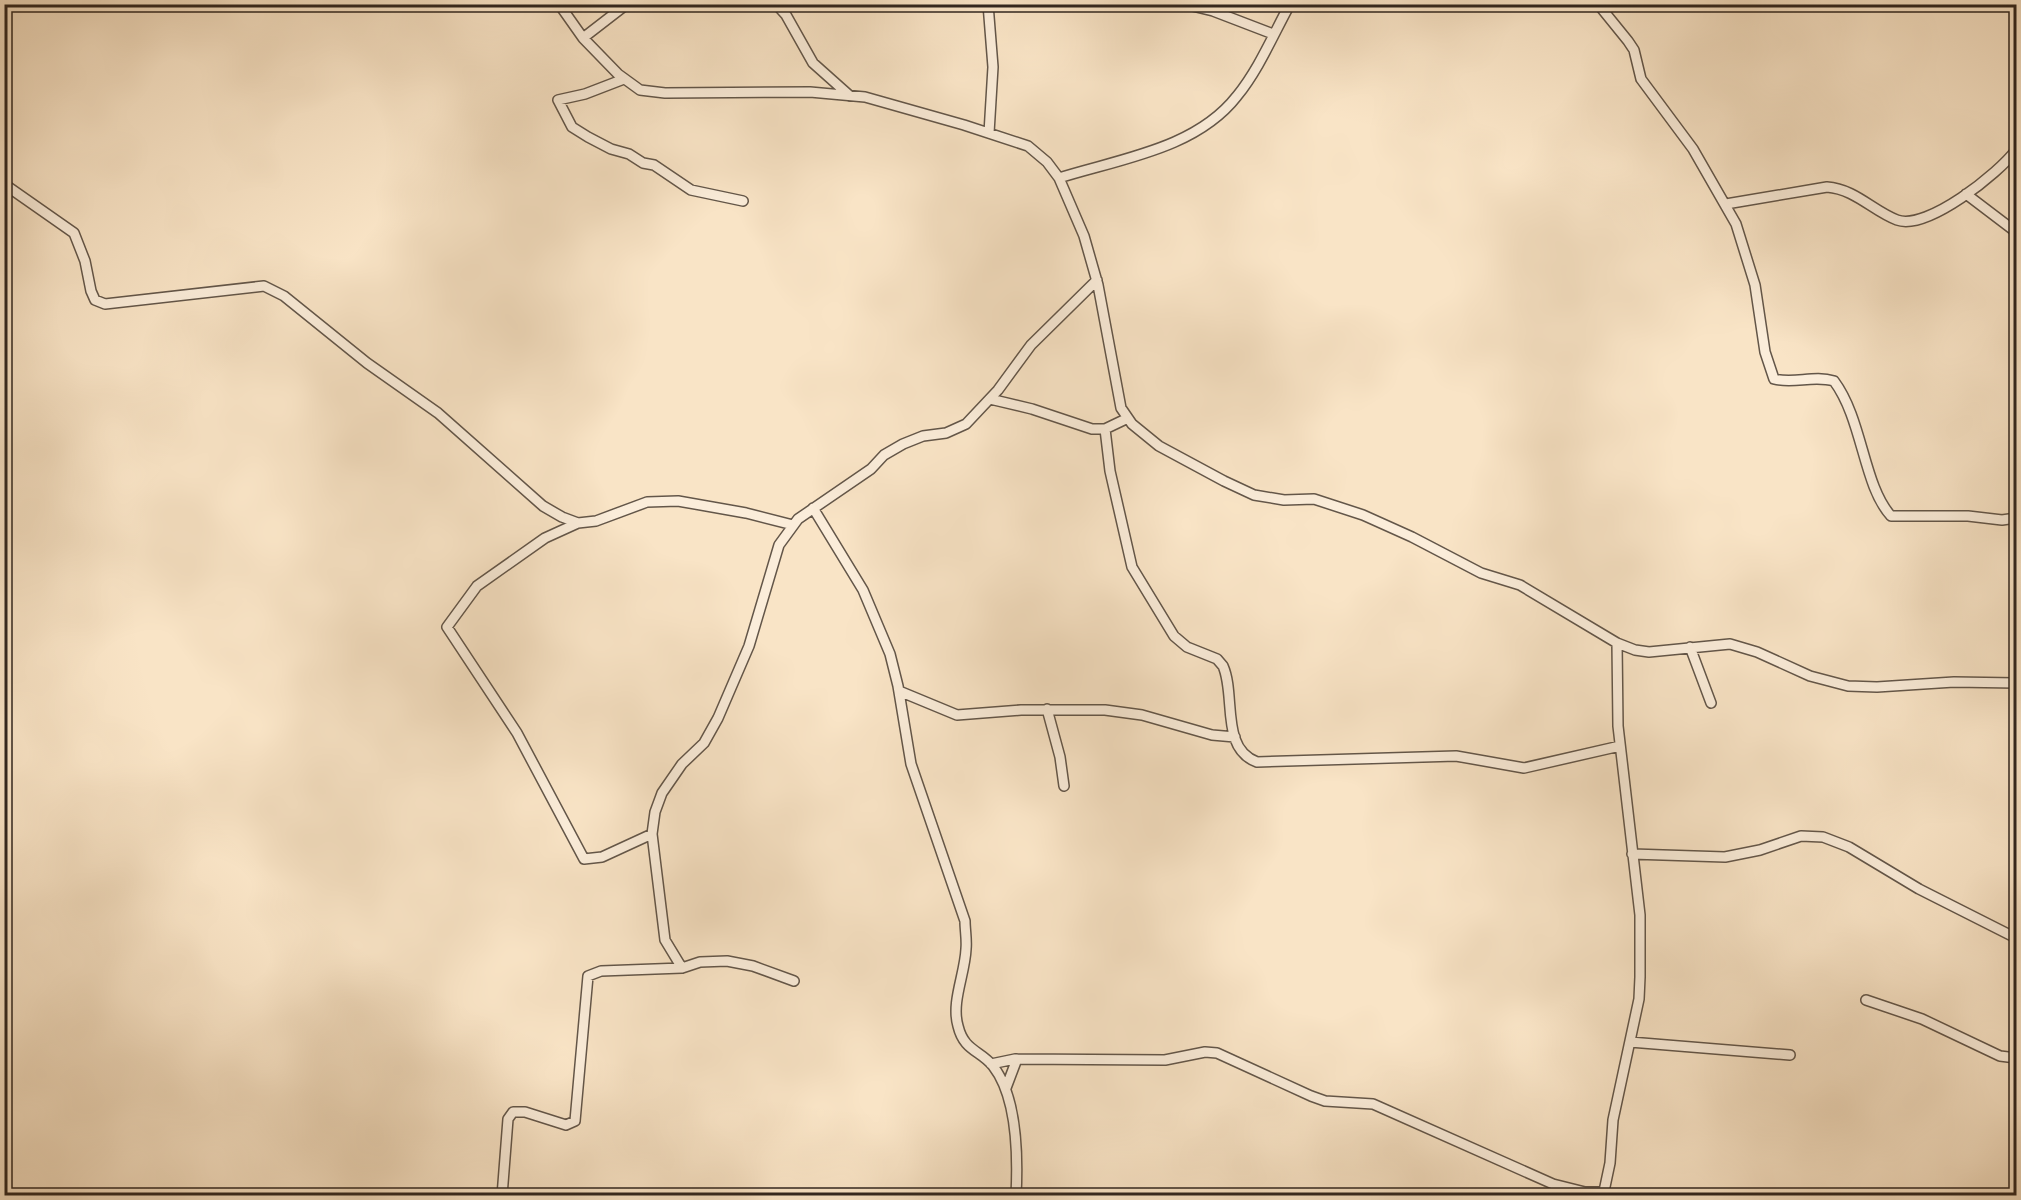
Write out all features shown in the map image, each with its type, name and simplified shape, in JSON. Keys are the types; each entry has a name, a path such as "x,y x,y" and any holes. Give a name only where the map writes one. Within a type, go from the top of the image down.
{"street":[{"path":"559,4 583,38 624,79 649,92 800,92 865,97 1029,146 1047,162 1059,178 1084,236 1097,280 1121,408 1128,418 1159,446 1254,495 1284,500 1314,499 1363,515 1481,573 1520,585 1617,643 1635,650 1649,652 1730,644 1757,652 1810,676 1848,686 1877,687 1954,682 2016,683"},
{"path":"583,38 627,4"},
{"path":"776,4 786,15 813,63 850,96"},
{"path":"988,4 993,67 989,133"},
{"path":"1184,4 1213,11 1273,34"},
{"path":"1059,178 1154,150 1182,138 1217,117 1236,98 1250,79 1290,4"},
{"path":"1598,4 1628,41 1634,51 1641,79 1694,149 1736,224 1755,285 1770,372 1774,379 1783,381 1821,377 1834,381 1850,408 1878,494 1891,516 1968,516 2002,520 2016,518"},
{"path":"624,79 585,94 558,100 572,127 610,149 654,165 691,190 743,201"},
{"path":"1726,204 1827,187 1837,188 1867,201 1894,219 1912,222 1966,194 2004,166 2016,150"},
{"path":"4,184 74,233 85,261 90,291 95,300 105,304 124,303 264,286 284,296 367,363 438,413 543,506 562,518 578,523"},
{"path":"1966,194 2016,232"},
{"path":"681,968 665,940 652,834 655,812 662,793 682,764 704,743 718,718 748,646 779,545 793,525 813,508 903,444 923,436 946,433 966,424 990,399 1031,345 1097,280"},
{"path":"990,399 1032,409 1078,426 1105,429 1128,418"},
{"path":"1105,429 1110,471 1132,567 1174,636 1187,647 1217,659 1223,666 1235,737 1241,753 1257,762 1456,756 1524,768 1620,746"},
{"path":"652,834 602,857 584,859 522,741 447,627 477,586 545,538 578,523 596,521 647,502 678,501 746,513 793,525"},
{"path":"813,508 862,591 890,654 899,691 911,764 965,921 966,949 956,1009 957,1024 962,1040 976,1054 991,1064 1006,1088 1017,1160 1016,1196"},
{"path":"991,1064 1017,1059 1165,1060 1205,1052 1217,1053 1311,1096 1325,1101 1373,1104 1553,1184 1603,1194 1613,1120 1641,977 1640,915 1620,746 1617,643"},
{"path":"1690,647 1711,704"},
{"path":"899,691 957,715 1047,709 1105,710 1143,715 1212,735 1235,737"},
{"path":"1047,709 1060,757 1064,786"},
{"path":"1632,854 1725,857 1760,850 1802,836 1823,837 1849,847 1919,890 2016,938"},
{"path":"502,1196 508,1119 513,1112 525,1112 566,1125 575,1121 588,976 601,971 681,968 700,962 728,961 753,966 795,981"},
{"path":"1866,1000 1922,1019 2000,1056 2016,1058"},
{"path":"1630,1042 1790,1055"},
{"path":"1006,1088 1017,1059"}]}
